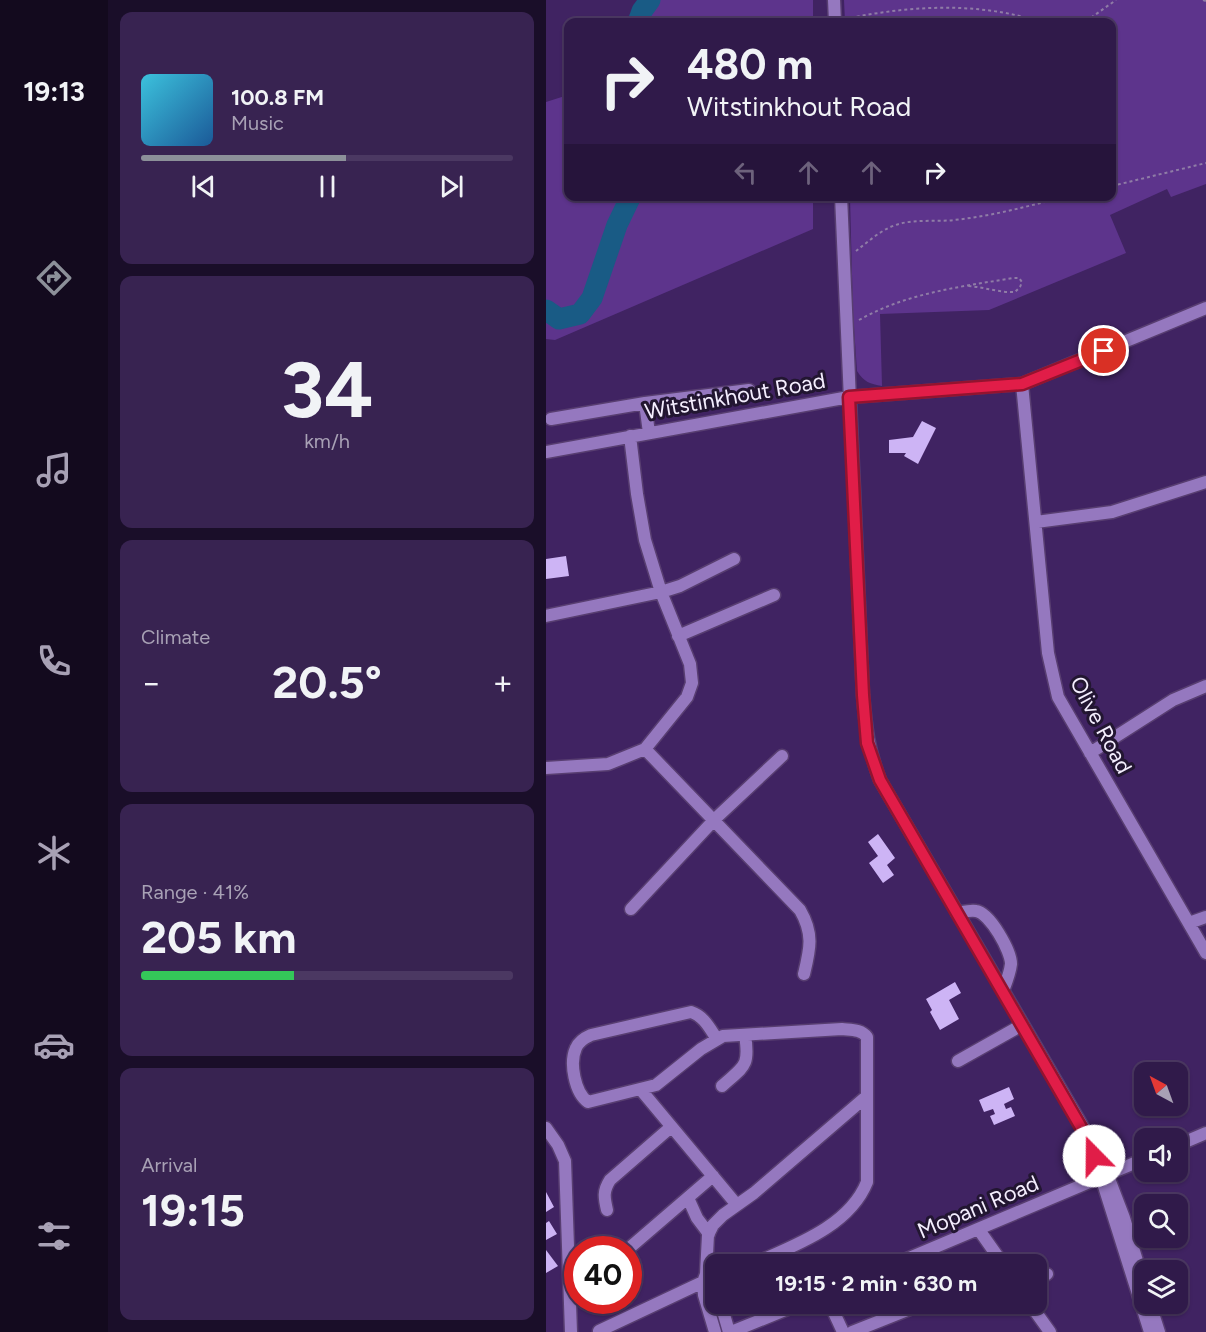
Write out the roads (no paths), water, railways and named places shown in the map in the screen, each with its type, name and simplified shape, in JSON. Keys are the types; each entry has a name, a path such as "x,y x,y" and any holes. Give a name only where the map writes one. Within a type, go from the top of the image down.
{"street":[{"path":"834,0 835,18"},
{"path":"841,201 867,743 880,780 1093,1148 1094,1156 1105,1176 1135,1260"},
{"name":"Witstinkhout Road","path":"546,452 849,397 1022,384 1206,309"},
{"name":"Olive Road","path":"1022,384 1047,653 1058,697 1206,953"},
{"path":"551,419 749,390"},
{"path":"645,404 649,433"},
{"path":"546,768 608,764 645,749 687,697 690,690 691,669 661,592 645,540 630,436"},
{"path":"1036,522 1112,512 1206,482"},
{"path":"546,616 661,592 680,586 734,560"},
{"path":"678,636 774,595"},
{"path":"1090,753 1173,700 1206,686"},
{"path":"645,749 715,819 804,915 809,927 810,940 804,974"},
{"path":"631,909 715,819 782,756"},
{"path":"957,912 981,913 988,919 1006,947 1011,963 1003,991"},
{"path":"1189,923 1206,917"},
{"path":"717,1039 704,1020 692,1012 591,1035 577,1045 574,1051 574,1078 582,1098 588,1102 656,1085 701,1049 723,1036 842,1029 857,1030 864,1034 867,1037 867,1182 862,1194 841,1216 813,1236 774,1254"},
{"path":"958,1061 1022,1025"},
{"path":"722,1086 745,1065 748,1052 745,1035"},
{"path":"641,1090 737,1205"},
{"path":"709,1254 709,1234 713,1225 867,1096"},
{"path":"607,1210 604,1196 605,1188 610,1180 672,1126"},
{"path":"546,1128 558,1145 565,1161 571,1332"},
{"path":"1188,1141 1206,1133"},
{"name":"Mopani Road","path":"920,1254 1134,1163"},
{"path":"642,1237 713,1176"},
{"path":"1105,1176 1150,1332"},
{"path":"688,1198 697,1218 709,1234"},
{"path":"979,1230 996,1254"},
{"path":"598,1331 705,1282"},
{"path":"710,1314 715,1332"},
{"path":"724,1314 730,1332 775,1314"},
{"path":"835,1314 843,1332"},
{"path":"852,1332 897,1314"},
{"path":"1037,1314 1050,1332"},
{"path":"1153,1314 1159,1332"}],"waterway":[{"path":"639,18 650,0"},
{"path":"546,310 559,319 580,314 592,298 617,225 629,201"}]}
